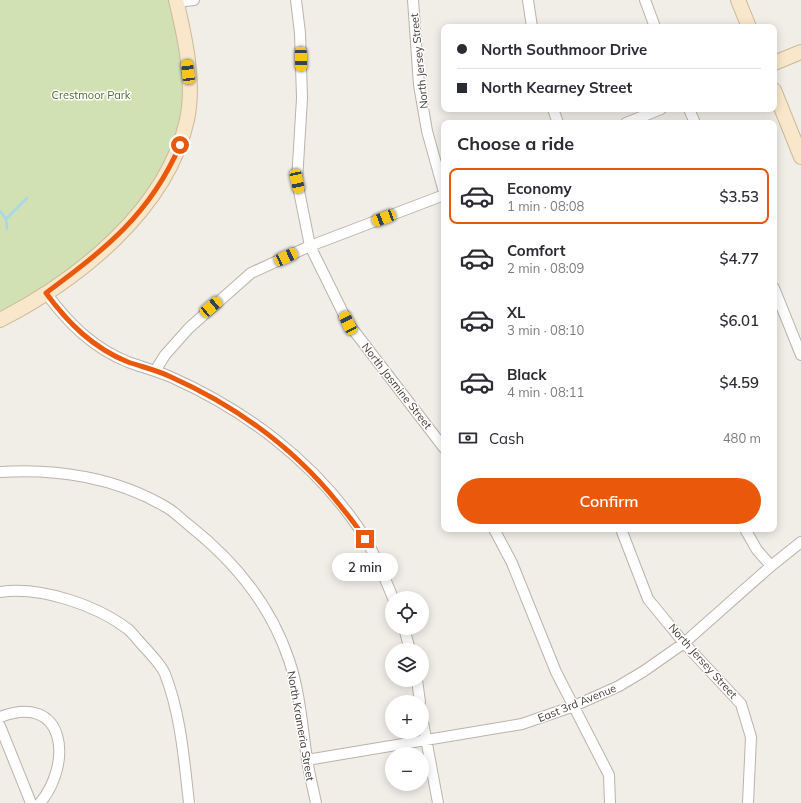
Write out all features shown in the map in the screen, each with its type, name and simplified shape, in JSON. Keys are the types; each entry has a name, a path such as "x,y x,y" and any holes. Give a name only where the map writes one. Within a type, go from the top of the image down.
{"street":[{"path":"0,320 46,293 99,253 146,205 159,187 180,145 187,119 189,96 184,41 176,1 194,0"},
{"name":"North Jasmine Street","path":"296,0 300,33 302,98 297,181 310,246 348,323 441,444"},
{"name":"North Jersey Street","path":"413,0 419,85 427,131 441,183"},
{"path":"528,0 532,24"},
{"path":"645,0 654,24"},
{"path":"738,0 748,24"},
{"path":"777,62 801,52"},
{"path":"777,97 801,157"},
{"path":"634,120 654,112"},
{"path":"155,371 165,355 189,328 251,273 310,246 441,195"},
{"path":"46,293 72,326 91,341 115,356 172,377 231,408 274,437 323,484 358,528 384,574 390,591"},
{"path":"777,295 801,355"},
{"name":"North Krameria Street","path":"0,472 44,471 95,478 136,493 167,507 210,542 249,584 275,626 289,661 299,702 307,760 316,803"},
{"path":"496,532 512,563 556,672 609,775 610,803"},
{"name":"North Jersey Street","path":"622,532 648,599 684,643 741,704 751,737 748,803"},
{"path":"747,532 757,550 772,566"},
{"name":"East 3rd Avenue","path":"307,760 522,724 574,706 619,686 644,671 684,643 801,542"},
{"path":"0,592 16,590 61,598 98,611 129,630 165,673 174,702 181,735 189,803"},
{"path":"0,717 13,712 36,712 53,726 57,733 61,750 60,760 52,783 40,803"},
{"path":"0,726 32,803"},
{"path":"425,741 438,803"}],"green space":[{"name":"Crestmoor Park","path":"0,0 171,0 183,72 183,96 177,133 163,166 144,197 120,225 92,251 62,274 0,312"}],"waterway":[{"path":"6,219 27,198"},
{"path":"0,211 6,219 7,229"}],"route":[{"path":"180,145 159,187 141,211 99,253 46,293 61,314 72,326 97,346 130,363 172,377 231,408 274,437 323,484 365,539"}]}
